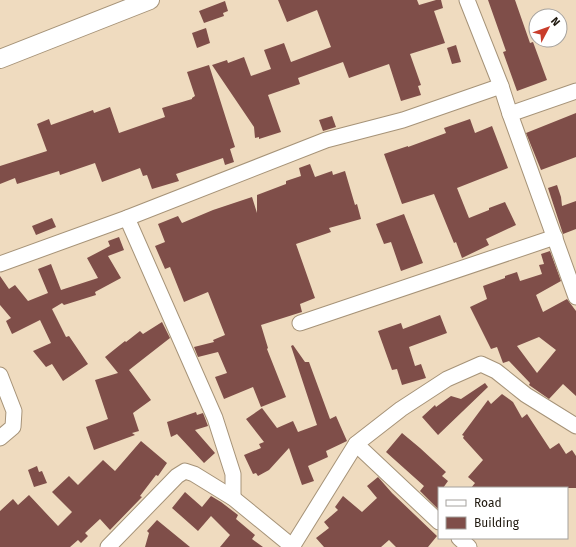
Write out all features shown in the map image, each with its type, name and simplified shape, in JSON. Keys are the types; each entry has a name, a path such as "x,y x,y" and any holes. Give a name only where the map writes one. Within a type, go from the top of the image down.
{"street":[{"path":"0,58 150,0"},
{"path":"467,0 501,86 576,297"},
{"path":"0,264 127,218 326,140 403,120 501,86"},
{"path":"510,114 576,91"},
{"path":"127,218 215,418 233,474 233,498"},
{"path":"300,323 554,237"},
{"path":"108,547 177,476 185,471 194,474 233,498 292,547 356,444 401,409 447,379 481,364 496,372 526,394 576,426"},
{"path":"0,375 14,411 13,427 0,438"},
{"path":"356,444 438,521"},
{"path":"460,539 469,547"}],"building":[{"path":"278,0 417,0 419,5 441,0 443,8 434,11 445,43 410,54 421,85 418,86 421,95 401,101 389,64 349,78 343,62 298,78 300,84 268,95 281,132 259,139 259,137 255,138 254,127 212,65 227,60 228,63 244,57 251,76 271,69 264,50 284,43 291,62 331,47 317,10 287,22"},
{"path":"488,0 515,0 528,37 528,48 535,48 547,80 517,91 503,52 506,51"},
{"path":"225,1 228,11 223,13 224,16 204,23 199,11"},
{"path":"206,28 210,43 197,48 192,33"},
{"path":"456,45 461,62 452,64 447,48"},
{"path":"209,65 235,147 230,149 234,162 225,165 223,158 176,174 179,181 152,189 147,175 143,176 140,168 102,182 95,163 60,175 59,171 17,184 15,178 0,184 0,166 47,151 37,124 49,119 51,125 93,110 94,113 110,107 119,133 165,117 162,108 192,99 195,96 187,72"},
{"path":"576,113 576,157 541,170 526,133"},
{"path":"332,116 336,127 323,131 319,120"},
{"path":"470,119 475,133 492,126 508,168 457,188 469,218 505,202 516,225 486,239 489,245 462,258 456,242 454,243 434,194 402,204 384,154 446,133 444,128"},
{"path":"310,164 315,177 332,171 333,175 345,171 355,205 357,204 361,219 329,228 331,232 296,244 315,298 300,304 302,312 261,325 268,348 267,349 286,397 261,407 253,387 224,399 215,377 227,373 218,352 198,357 194,347 214,342 213,340 225,335 208,292 184,302 170,267 165,269 155,246 165,242 158,224 178,216 182,223 213,210 252,197 257,213 257,195 286,184 286,181 301,176 299,168"},
{"path":"557,185 562,206 576,201 576,229 563,234 548,188"},
{"path":"404,214 423,263 401,271 391,242 384,244 376,224"},
{"path":"52,218 56,227 36,235 32,226"},
{"path":"119,237 124,250 108,256 121,278 95,292 96,295 64,305 62,303 52,309 66,337 69,336 88,364 63,381 52,364 46,367 33,351 51,343 40,320 12,334 6,321 11,318 0,305 0,276 9,289 15,285 28,301 48,293 38,269 51,264 61,290 98,278 87,258 110,246 108,241"},
{"path":"550,251 561,281 536,295 543,312 567,299 576,311 576,396 563,384 549,399 529,385 530,383 509,361 503,363 497,347 491,349 470,307 487,299 483,286 517,272 520,281 542,274 539,265 544,264 541,254","holes":["539,337 556,350 537,373 517,346"]},
{"path":"440,315 447,333 409,347 415,366 421,364 426,378 402,385 397,369 392,370 378,331 401,323 403,329"},
{"path":"162,322 170,338 129,370 151,400 133,413 139,431 132,433 135,435 94,450 86,427 108,419 95,380 118,373 105,357 140,331 143,334"},
{"path":"293,345 305,362 309,362 330,419 336,416 347,441 326,451 328,457 308,466 314,481 302,485 289,448 269,470 258,476 256,473 253,474 244,455 261,448 259,444 264,442 246,419 262,408 277,428 293,421 298,432 317,425 291,346"},
{"path":"485,383 488,387 438,435 422,417 435,405 436,407 451,396 461,399"},
{"path":"502,394 513,402 522,418 527,414 550,449 559,443 566,454 572,450 576,456 576,488 472,487 475,483 468,477 483,460 462,435 488,400 491,404"},
{"path":"196,412 197,415 203,413 208,426 195,430 215,453 204,463 177,434 171,437 167,422"},
{"path":"402,433 446,472 442,476 448,481 444,487 438,487 438,509 420,491 424,486 386,452"},
{"path":"141,441 167,463 158,476 156,475 140,496 142,497 110,530 100,519 85,533 88,536 81,543 78,540 70,547 0,547 0,511 13,499 18,505 29,495 58,526 72,512 52,492 69,476 78,485 103,460 115,471"},
{"path":"37,466 39,472 42,471 47,483 34,487 28,470"},
{"path":"378,477 392,493 437,536 428,547 396,547 389,540 381,547 324,547 316,538 329,528 324,522 338,510 335,507 343,496 362,512 377,498 367,486"},
{"path":"185,492 202,507 211,496 221,502 238,515 236,519 255,535 252,539 263,547 220,547 230,535 211,516 198,531 172,508"},
{"path":"157,520 190,547 145,547 149,533 147,531"}]}
